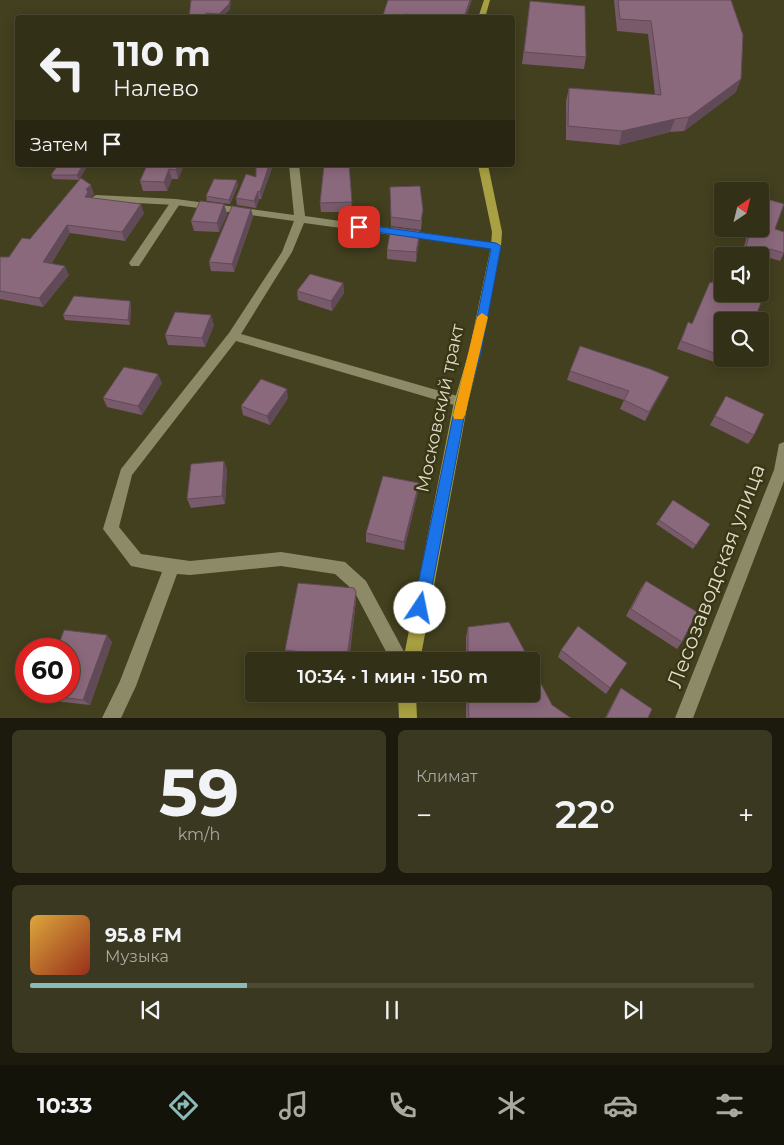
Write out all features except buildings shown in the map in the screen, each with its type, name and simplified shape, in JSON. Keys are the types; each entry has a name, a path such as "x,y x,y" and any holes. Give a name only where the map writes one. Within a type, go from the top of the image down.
{"main road":[{"path":"482,15 487,0"},
{"name":"Московский тракт","path":"413,652 462,402 475,352 496,246 498,232 483,167"},
{"path":"408,702 408,718"}],"street":[{"path":"294,167 300,219 287,252 233,336 126,473 111,528 138,561 190,568 281,559 338,567 360,586 395,652"},
{"path":"96,198 176,202 496,246"},
{"path":"135,262 176,202"},
{"path":"233,336 462,402"},
{"name":"Лесозаводская улица","path":"684,718 781,470 784,448"},
{"path":"111,718 127,686 172,566"}],"slow traffic":[{"path":"459,415 482,317"}],"route":[{"path":"359,227 496,246 420,608"}]}
